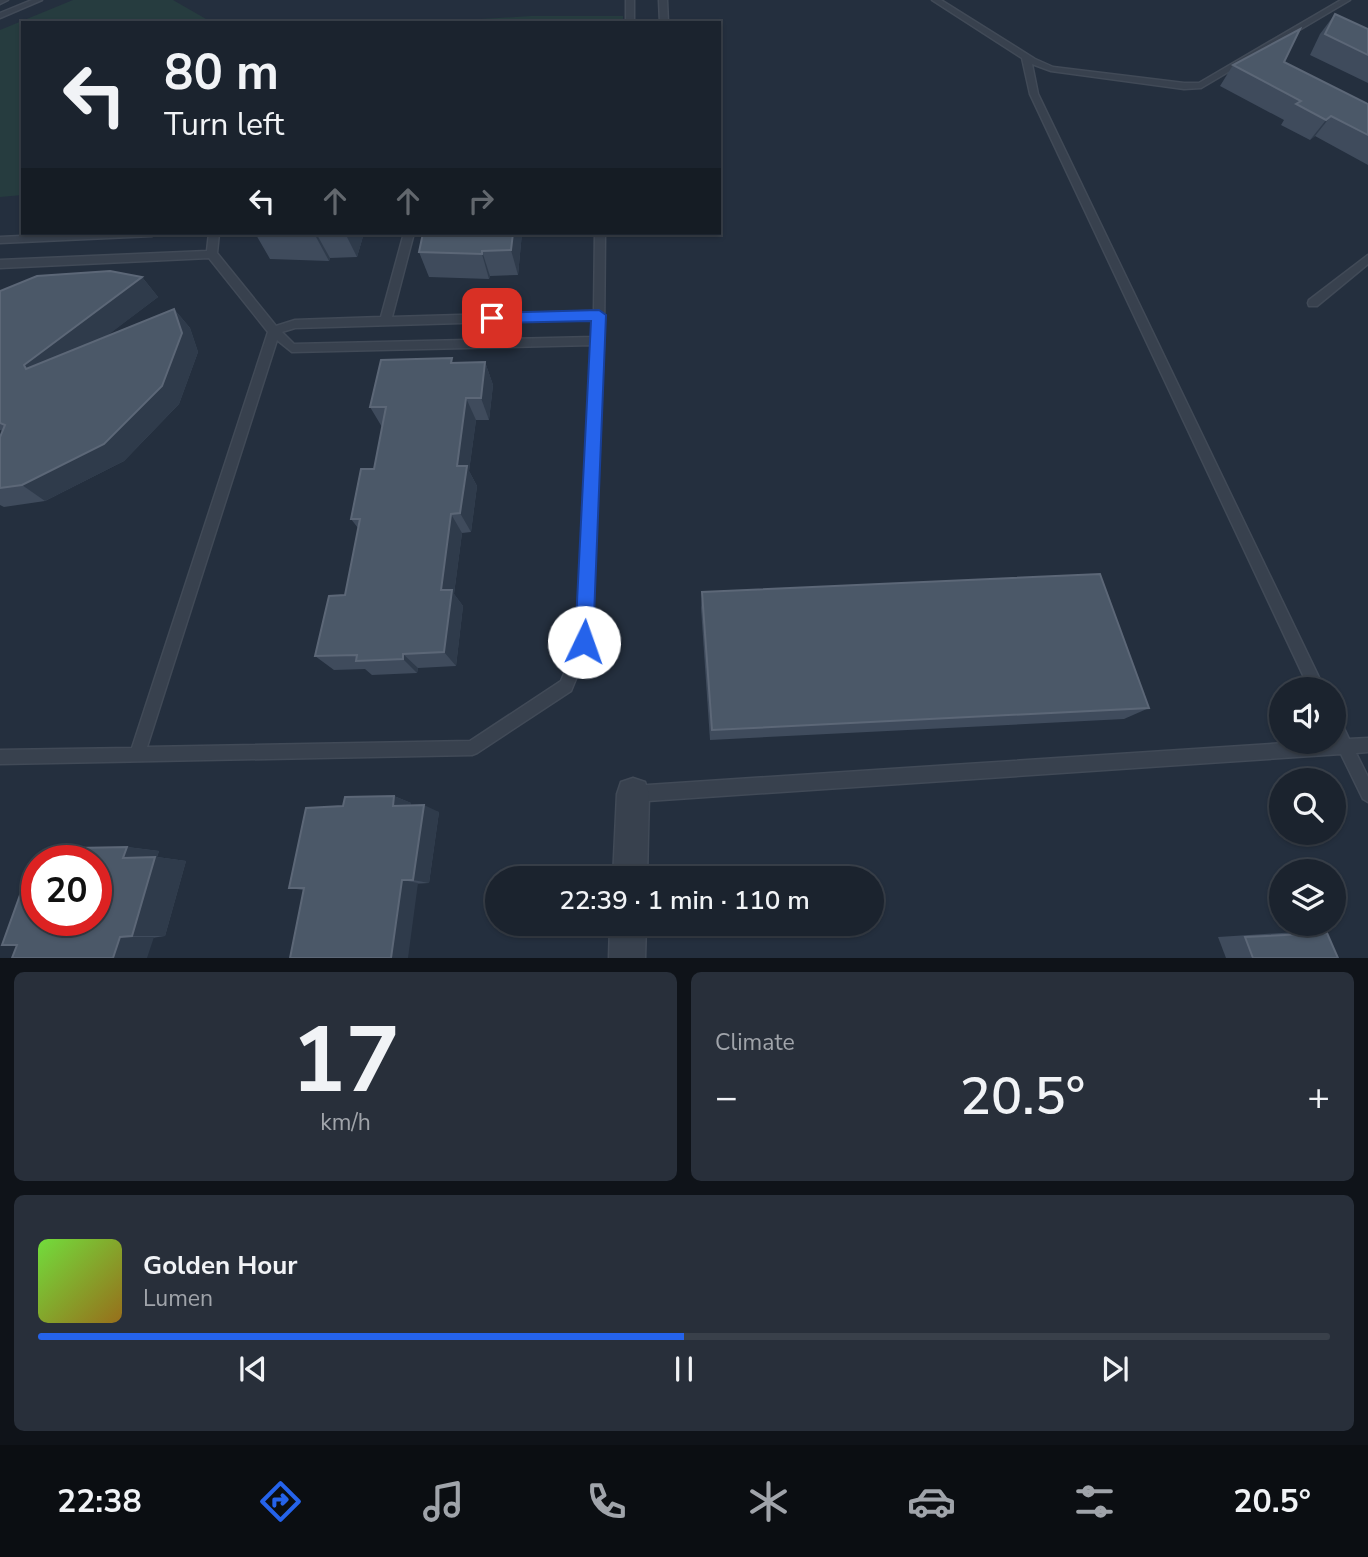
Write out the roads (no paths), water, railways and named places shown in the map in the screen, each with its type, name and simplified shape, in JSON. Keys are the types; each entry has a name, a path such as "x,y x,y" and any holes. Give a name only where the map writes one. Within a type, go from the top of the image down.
{"street":[{"path":"630,866 633,794"},
{"path":"627,958 628,936"}],"lane":[{"path":"0,16 38,0"},
{"path":"629,21 630,0"},
{"path":"663,0 664,21"},
{"path":"936,0 1026,57 1051,69 1184,86 1201,85 1346,0"},
{"path":"1026,57 1034,94 1312,677"},
{"path":"0,240 109,235"},
{"path":"214,235 212,254 274,331 292,348 600,341"},
{"path":"385,321 408,235"},
{"path":"0,758 472,748 566,686 584,642 600,341 600,235"},
{"path":"0,264 212,254"},
{"path":"1312,303 1368,260"},
{"path":"274,331 295,324 599,315"},
{"path":"137,755 274,331"},
{"path":"1346,747 1368,745"},
{"path":"1346,749 1368,794"},
{"path":"633,794 1269,752"}]}
